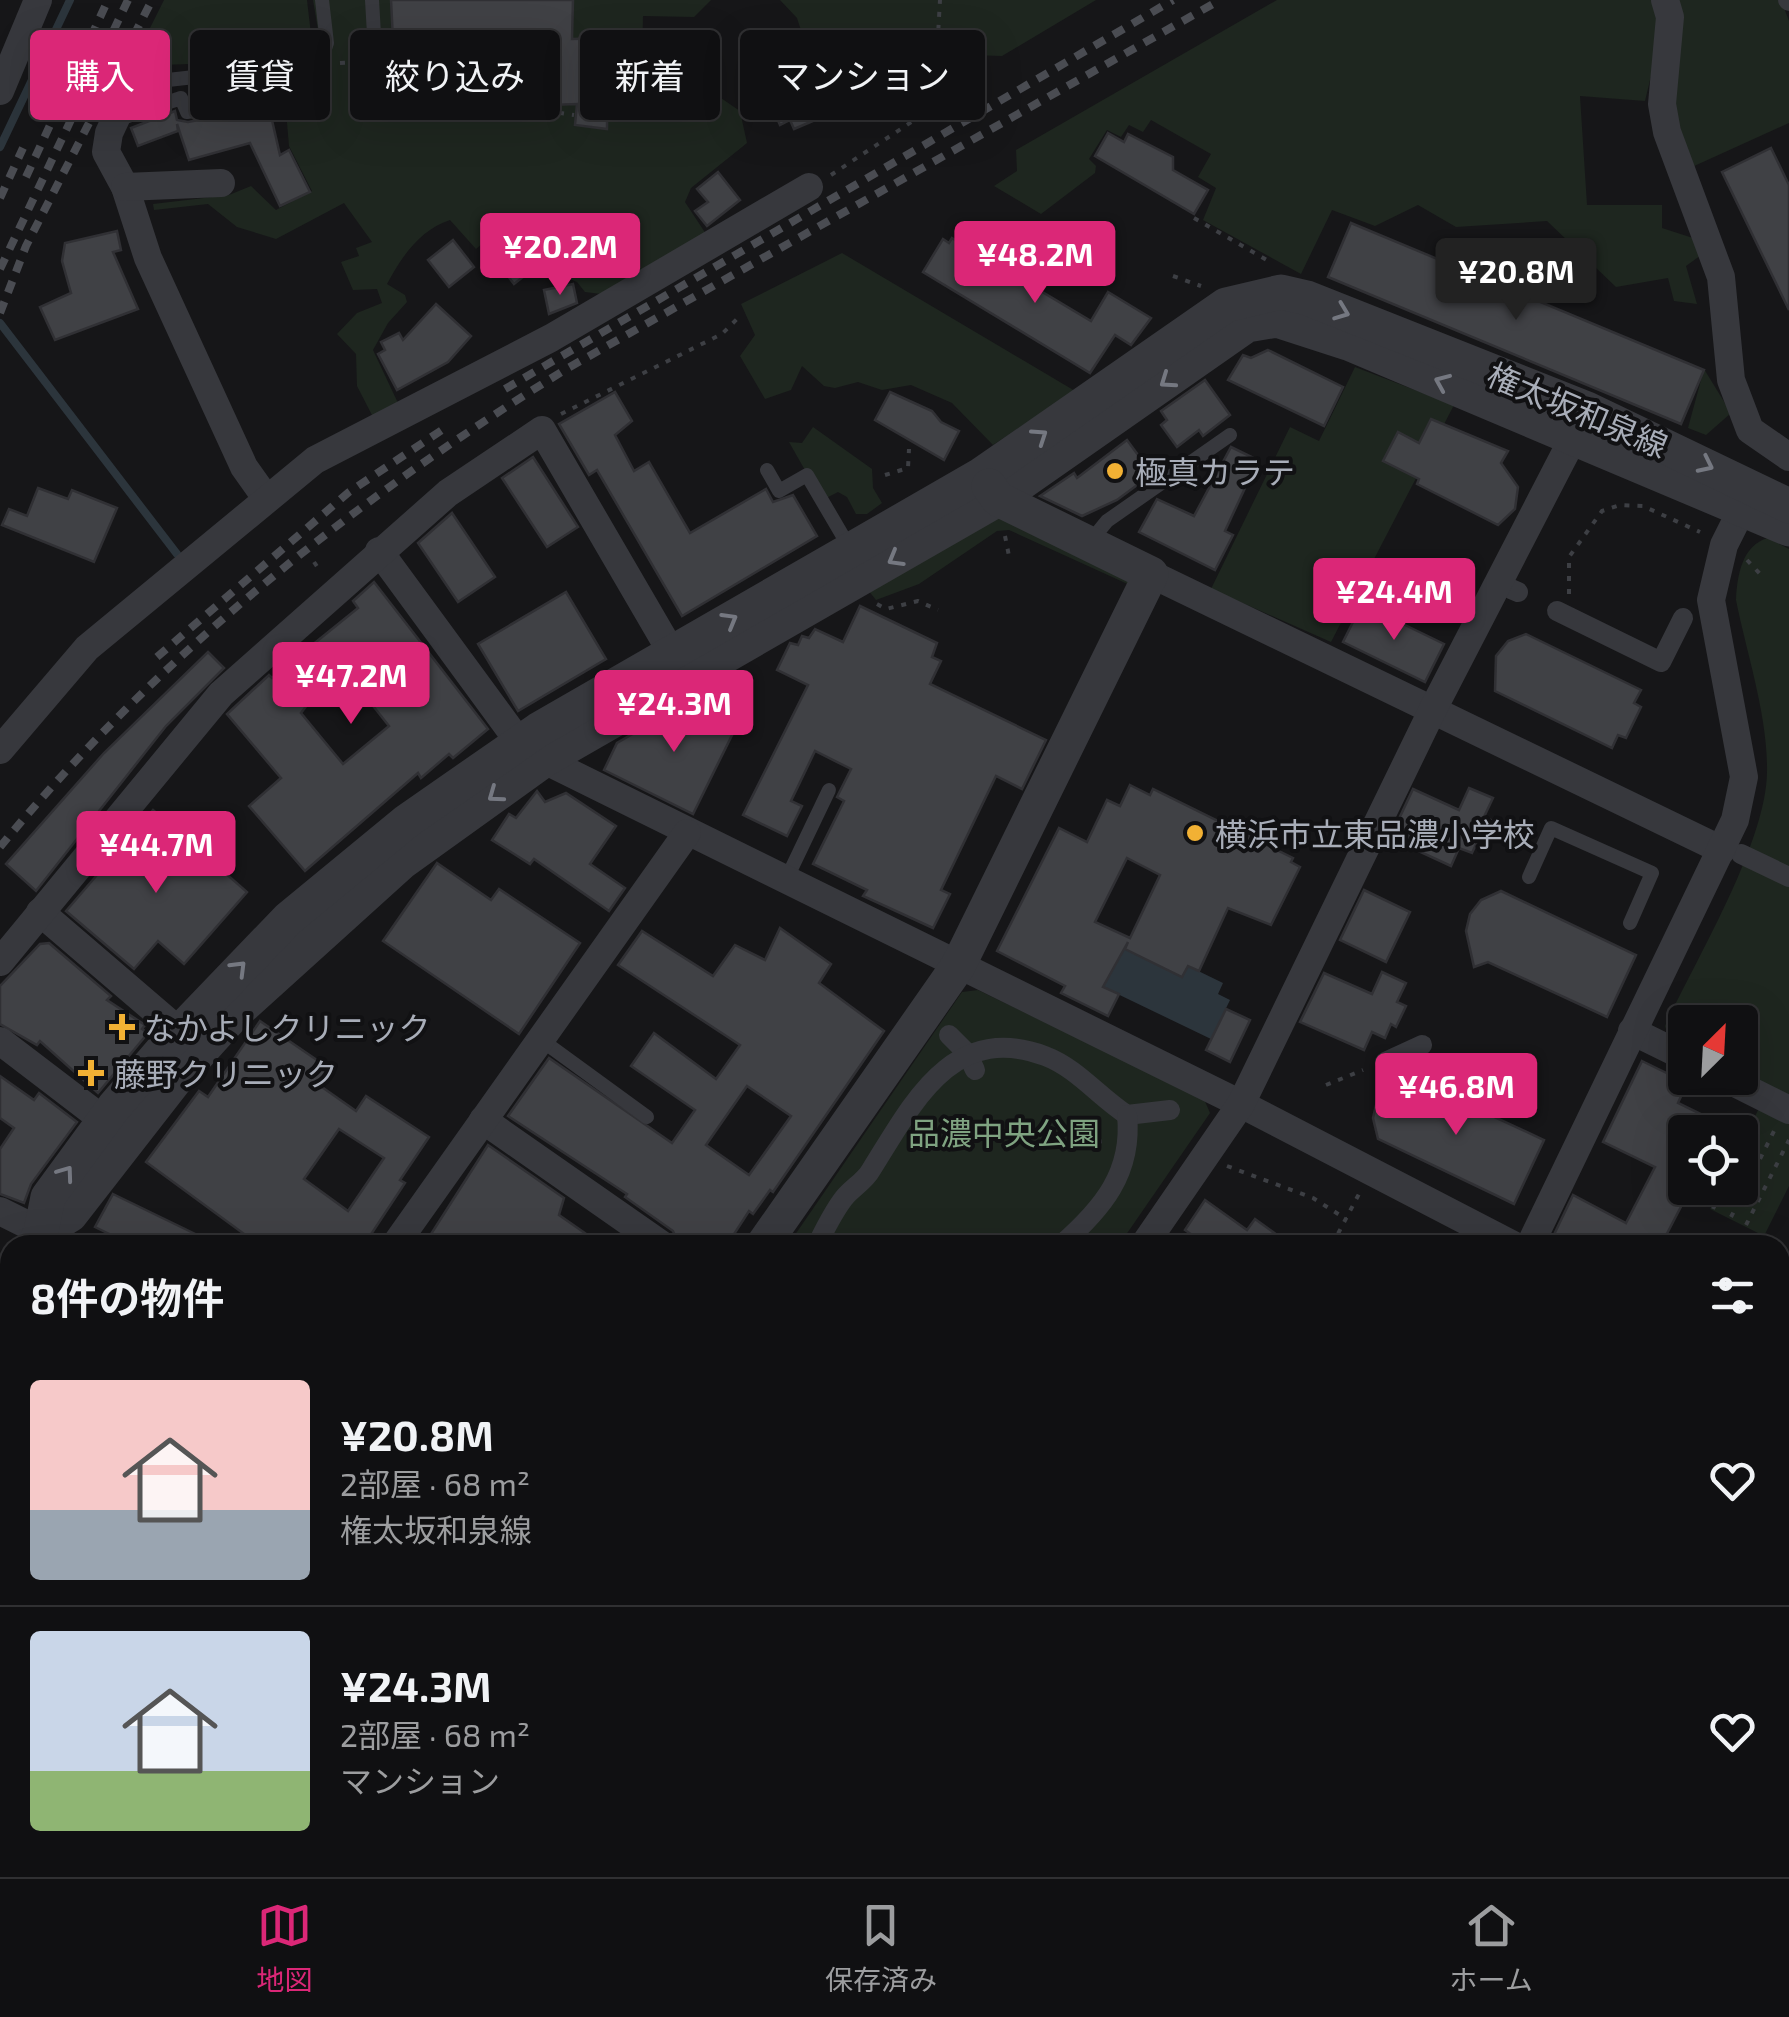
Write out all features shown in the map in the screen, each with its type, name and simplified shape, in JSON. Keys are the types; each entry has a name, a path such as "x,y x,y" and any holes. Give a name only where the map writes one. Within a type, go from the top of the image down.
{"street":[{"path":"0,91 38,0"},
{"path":"1665,0 1670,18 1662,104 1667,132 1720,276 1730,380 1750,430 1789,457"},
{"path":"113,121 106,152 125,187 155,273 244,467 266,498"},
{"path":"125,187 220,182"},
{"path":"0,750 87,648 266,498 331,451 551,338 809,187"},
{"path":"48,1235 48,1198 116,1129 190,1041 532,751 680,666 994,501 1237,306"},
{"name":"権太坂和泉線","path":"1237,306 1581,423 1747,498 1789,530"},
{"path":"1151,1235 1241,1104 1433,709 1581,423"},
{"path":"0,962 221,694 448,493 542,430 680,666"},
{"path":"1535,1235 1632,1031 1731,852 1744,777 1710,600 1724,545 1747,498"},
{"name":"権太坂和泉線","path":"1747,498 1789,506"},
{"path":"680,666 851,550 994,501 1781,879"},
{"path":"378,551 532,751 687,834 1241,1104 1494,1235"},
{"path":"770,1235 958,966 1151,574"},
{"path":"1567,616 1661,662 1683,618"},
{"path":"402,1235 687,834"},
{"path":"40,912 190,1041"},
{"path":"1632,1031 1668,1049"},
{"path":"949,1035 971,1062"},
{"path":"0,1041 116,1129"},
{"path":"1384,1062 1422,1045"},
{"path":"824,1235 846,1196 870,1173 907,1108 971,1062 1005,1049 1046,1057 1127,1115 1170,1110"},
{"path":"1748,1095 1782,1119"},
{"path":"1072,1235 1090,1219 1117,1183 1127,1154 1127,1115"},
{"path":"483,1120 648,1235"},
{"path":"0,1212 38,1235"}],"lane":[{"path":"170,75 320,63 327,43 322,0"},
{"path":"372,0 374,30"},
{"path":"113,121 182,98 186,112 190,111"},
{"path":"1088,544 1107,520 1230,435"},
{"path":"768,470 780,490 807,475 851,550"},
{"path":"785,882 829,790"},
{"path":"1529,877 1551,828 1652,873 1630,923"},
{"path":"540,1039 648,1117"}],"path":[{"path":"809,187 916,119 936,71 940,0"},
{"path":"560,113 574,114"},
{"path":"1194,218 1275,265"},
{"path":"1174,276 1237,306"},
{"path":"542,430 550,419 722,334 739,318"},
{"path":"886,475 908,468 908,449"},
{"path":"994,501 1010,561"},
{"path":"1567,616 1566,564 1602,512 1630,504 1696,531 1710,530"},
{"path":"1745,557 1760,575"},
{"path":"875,603 886,610 918,601 938,610"},
{"path":"1326,1086 1384,1062"},
{"path":"1731,1217 1782,1119"},
{"path":"1746,1225 1789,1140"},
{"path":"1222,1165 1313,1198 1346,1219"},
{"path":"1337,1235 1361,1189"},
{"path":"1713,1209 1715,1205"}],"green space":[{"path":"164,0 307,0 310,30 190,30 190,64 170,65 170,30 149,30"},
{"path":"313,0 711,0 694,17 643,16 643,30 580,30 580,120 720,120 720,97 740,111 747,143 691,188 685,202 706,234 601,294 585,292 577,282 544,268 507,222 476,249 450,220 430,230 413,245 387,284 405,295 407,302 388,323 373,350 398,403 373,417 357,386 356,354 337,334 357,313 382,303 377,289 353,290 341,262 359,256 356,248 372,242 344,203 276,239 237,227 208,204 154,210 153,204 229,195 251,186 276,210 312,191 289,146 287,120 330,120 330,30 318,30"},
{"path":"780,0 1096,0 1002,56 985,56 985,30 801,30 797,18"},
{"path":"1277,0 1659,0 1657,51 1645,101 1580,96 1587,205 1662,205 1662,228 1696,239 1704,253 1686,266 1697,304 1674,301 1668,278 1616,287 1547,221 1456,227 1418,205 1375,226 1332,210 1301,274 1203,220 1216,188 1198,177 1211,154 1151,120 1143,132 1129,125 1121,137 1107,130 1089,159 1096,166 1095,173 1041,214 994,186 1017,171 1016,150"},
{"path":"1671,0 1781,0 1789,21 1789,123 1692,167 1674,118"},
{"path":"842,253 1075,391 993,445 952,403 911,385 882,390 858,382 835,388 824,386 802,366 791,390 765,399 740,356 755,335 741,304"},
{"path":"1355,367 1454,405 1331,642 1211,589 1290,427 1319,441"},
{"path":"1704,369 1731,413 1706,435 1688,428"},
{"path":"813,427 872,469 873,488 882,503 867,514 856,514 847,497 838,492 822,500 789,442 802,443"},
{"path":"996,514 1126,572 1132,586 1009,530 997,531 919,584 876,600 868,590"},
{"path":"1768,538 1789,549 1789,1100 1758,1085 1758,1005 1676,1005 1742,866 1764,801 1764,729 1736,600 1747,554"},
{"name":"品濃中央公園","path":"978,990 1204,1099 1210,1113 1126,1235 795,1235 962,992"},
{"path":"1761,1104 1789,1118 1789,1186 1764,1235 1710,1209 1712,1205 1758,1205 1756,1115"}],"shaded area":[{"path":"1121,947 1182,977 1188,966 1223,983 1218,994 1230,1000 1211,1039 1103,987"}],"building":[{"path":"391,0 573,0 572,39 580,39 580,120 607,120 607,129 575,125 577,104 560,105 560,30 392,30"},
{"path":"175,111 177,120 272,120 280,155 289,150 310,192 280,206 250,143 189,160 177,124 178,131 138,146 131,128 152,120 170,120 170,113"},
{"path":"790,120 815,120 794,129"},
{"path":"1108,133 1124,142 1128,134 1173,157 1173,170 1208,190 1194,214 1095,156"},
{"path":"1771,148 1789,185 1789,310 1722,172"},
{"path":"718,172 740,200 707,226 695,211 708,202 697,189"},
{"path":"1351,223 1704,370 1681,424 1328,277"},
{"path":"509,228 538,265 514,284 485,246"},
{"path":"117,231 121,250 113,252 138,309 55,340 40,307 71,293 62,261 65,243"},
{"path":"952,238 1091,321 1108,292 1151,318 1131,345 1115,335 1090,373 923,272 943,239 949,243"},
{"path":"453,240 474,267 449,287 428,260"},
{"path":"573,284 577,303 549,314 544,290"},
{"path":"436,304 471,336 448,362 397,390 378,354 385,350 381,342 399,333 403,340"},
{"path":"1268,350 1343,387 1324,426 1228,380 1243,355 1251,358"},
{"path":"1205,380 1230,415 1203,436 1199,430 1177,447 1161,425 1167,420 1161,411"},
{"path":"615,392 632,421 615,435 634,471 649,462 690,533 766,489 773,502 793,495 817,536 682,616 597,470 589,475 559,424"},
{"path":"890,392 932,411 941,422 959,431 944,460 875,420"},
{"path":"1431,419 1508,451 1501,463 1518,487 1515,509 1498,525 1417,484 1419,479 1383,461 1398,432 1419,443"},
{"path":"1127,440 1152,474 1117,500 1082,516 1040,496 1074,473 1077,478"},
{"path":"1231,447 1258,460 1225,531 1233,535 1215,570 1139,532 1157,499 1194,516"},
{"path":"533,457 578,527 547,547 502,478"},
{"path":"38,488 68,499 72,490 117,508 94,562 2,525 9,509 27,516"},
{"path":"452,513 495,577 458,602 418,543"},
{"path":"374,582 488,729 453,758 449,754 421,778 418,773 305,871 249,806 281,778 227,714 269,675 272,678 302,646 306,650 358,608 353,601","holes":["339,663 389,726 343,764 301,713"]},
{"path":"566,592 606,659 518,711 478,644"},
{"path":"1362,604 1444,644 1425,682 1343,642"},
{"path":"860,606 937,643 932,657 941,661 930,684 1046,740 1022,789 996,776 941,890 950,894 933,928 863,896 867,890 813,864 844,801 837,797 851,769 815,751 791,801 802,806 787,836 743,815 808,685 777,670 790,643 798,645 802,636 809,638 815,629 843,642"},
{"path":"1526,634 1641,690 1634,703 1641,707 1626,738 1618,735 1612,748 1495,691 1496,656 1508,641"},
{"path":"208,652 224,668 166,726 36,891 6,864 104,753"},
{"path":"688,702 737,725 693,814 604,770 617,743"},
{"path":"1130,785 1150,795 1153,789 1293,858 1291,862 1300,867 1271,925 1228,908 1199,971 1188,966 1182,977 1125,949 1128,942 1103,987 1119,994 1108,1016 1061,993 1065,986 997,951 1059,828 1087,842 1107,800 1120,806","holes":["1127,858 1160,875 1130,938 1095,922"]},
{"path":"1469,788 1493,798 1484,817 1493,821 1484,843 1478,840 1472,853 1459,848 1451,866 1390,838 1413,789 1459,810"},
{"path":"537,791 545,802 566,793 616,826 590,864 625,888 609,911 534,859 530,864 492,840 509,814 516,818"},
{"path":"153,810 247,892 184,964 158,941 134,969 66,911"},
{"path":"437,863 491,900 499,889 580,943 519,1034 383,941"},
{"path":"1364,890 1410,912 1386,962 1340,940"},
{"path":"1501,891 1636,955 1607,1017 1488,962 1474,967 1466,931 1470,914 1481,900"},
{"path":"780,928 831,964 819,983 884,1031 773,1192 770,1190 753,1214 749,1211 733,1235 675,1235 625,1197 627,1194 508,1116 549,1058 672,1143 695,1110 631,1066 654,1033 716,1079 740,1045 618,965 642,931 713,976 735,945 765,960","holes":["747,1086 791,1116 749,1175 706,1145"]},
{"path":"49,943 111,996 107,1000 145,1025 142,1029 148,1033 98,1093 40,1041 37,1045 0,1024 0,986 40,944"},
{"path":"1382,972 1406,983 1397,1002 1406,1006 1396,1027 1391,1024 1385,1038 1372,1032 1364,1050 1300,1022 1324,973 1372,994"},
{"path":"1226,1009 1250,1020 1230,1062 1206,1050"},
{"path":"260,1021 330,1069 319,1085 356,1111 366,1096 429,1137 371,1235 245,1235 146,1162 199,1091 208,1097","holes":["339,1129 384,1158 348,1211 304,1179"]},
{"path":"1642,1061 1668,1074 1668,1095 1682,1095 1678,1103 1703,1115 1668,1115 1668,1205 1682,1205 1666,1235 1554,1235 1573,1195 1626,1223 1655,1167 1603,1142"},
{"path":"0,1076 34,1100 39,1093 77,1122 31,1184 24,1203 0,1194 0,1149 14,1128 0,1118"},
{"path":"1408,1077 1544,1140 1514,1204 1378,1139 1373,1118 1377,1101 1387,1087"},
{"path":"488,1145 564,1198 559,1215 588,1235 430,1235"},
{"path":"113,1194 197,1235 111,1235 95,1227"},
{"path":"1205,1200 1247,1230 1255,1219 1277,1235 1192,1235 1185,1230"}],"waterway":[{"path":"0,147 70,0"},
{"path":"0,323 177,554"}],"railway":[{"path":"26,177 108,0"},
{"path":"0,269 128,0"},
{"path":"0,313 26,246 152,0"},
{"path":"505,389 1173,0"},
{"path":"0,847 126,709 194,645 264,584 412,471 568,368 1220,0"},
{"path":"0,198 23,148"},
{"path":"157,657 349,492 442,430"}],"place":[{"name":"極真カラテ","path":"1115,471"},
{"name":"横浜市立東品濃小学校","path":"1195,833"},
{"name":"なかよしクリニック","path":"122,1027"},
{"name":"藤野クリニック","path":"91,1073"}]}
